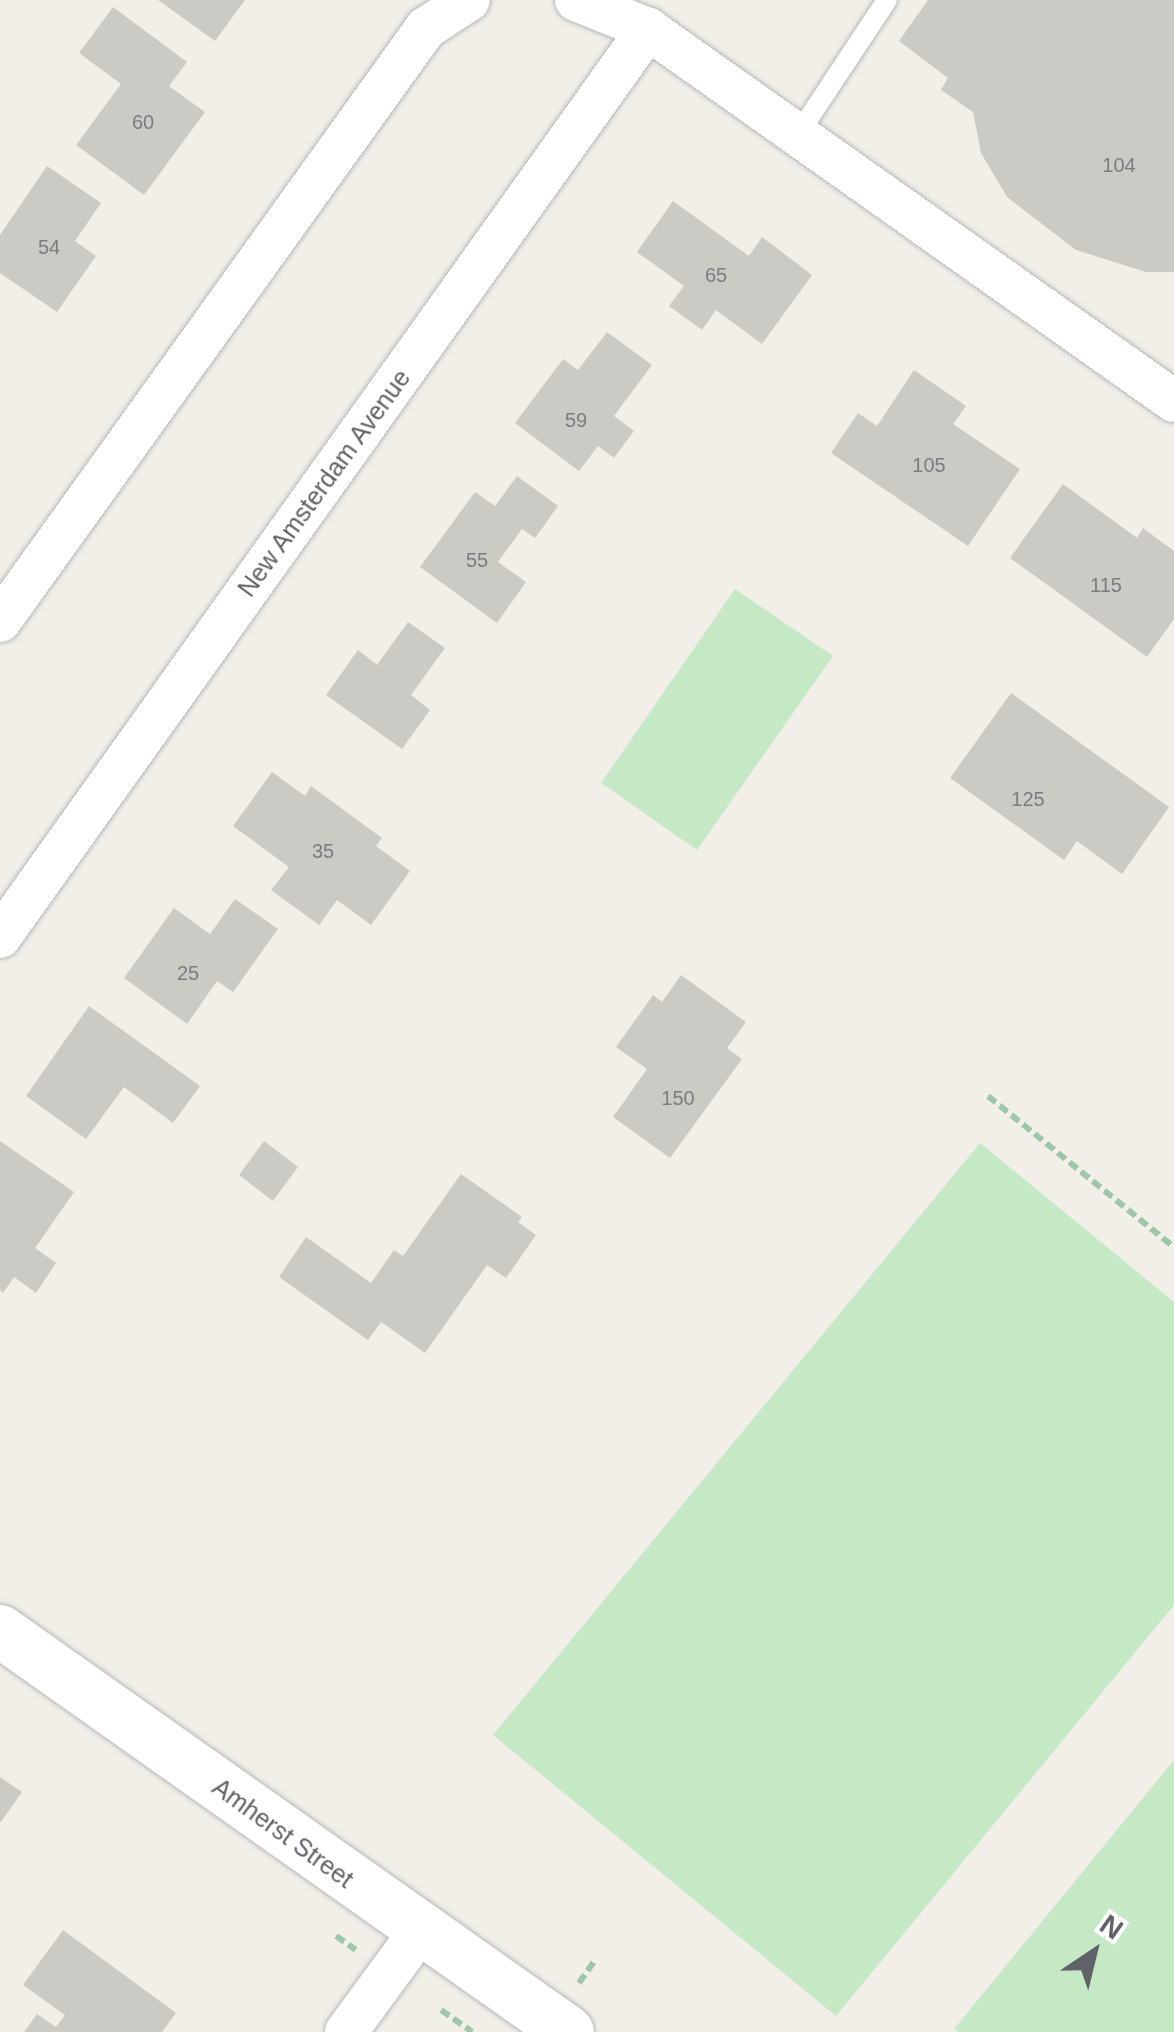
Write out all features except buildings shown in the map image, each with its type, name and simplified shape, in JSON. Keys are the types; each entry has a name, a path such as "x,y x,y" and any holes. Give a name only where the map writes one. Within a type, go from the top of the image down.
{"street":[{"path":"0,621 426,28 468,0"},
{"path":"589,2 648,29 1174,400"},
{"name":"New Amsterdam Avenue","path":"0,937 648,29"},
{"name":"Amherst Street","path":"0,1631 568,2032"},
{"path":"346,2032 421,1930"}],"lane":[{"path":"799,133 888,0"}],"path":[{"path":"988,1096 1174,1247"},
{"path":"336,1936 356,1950"},
{"path":"588,1971 596,1959"},
{"path":"441,2010 472,2032"}],"green space":[{"path":"735,589 833,656 697,850 601,783"},
{"path":"980,1143 1174,1302 1174,1605 836,2016 493,1735"},
{"path":"1174,1760 1174,2032 954,2029"}]}
